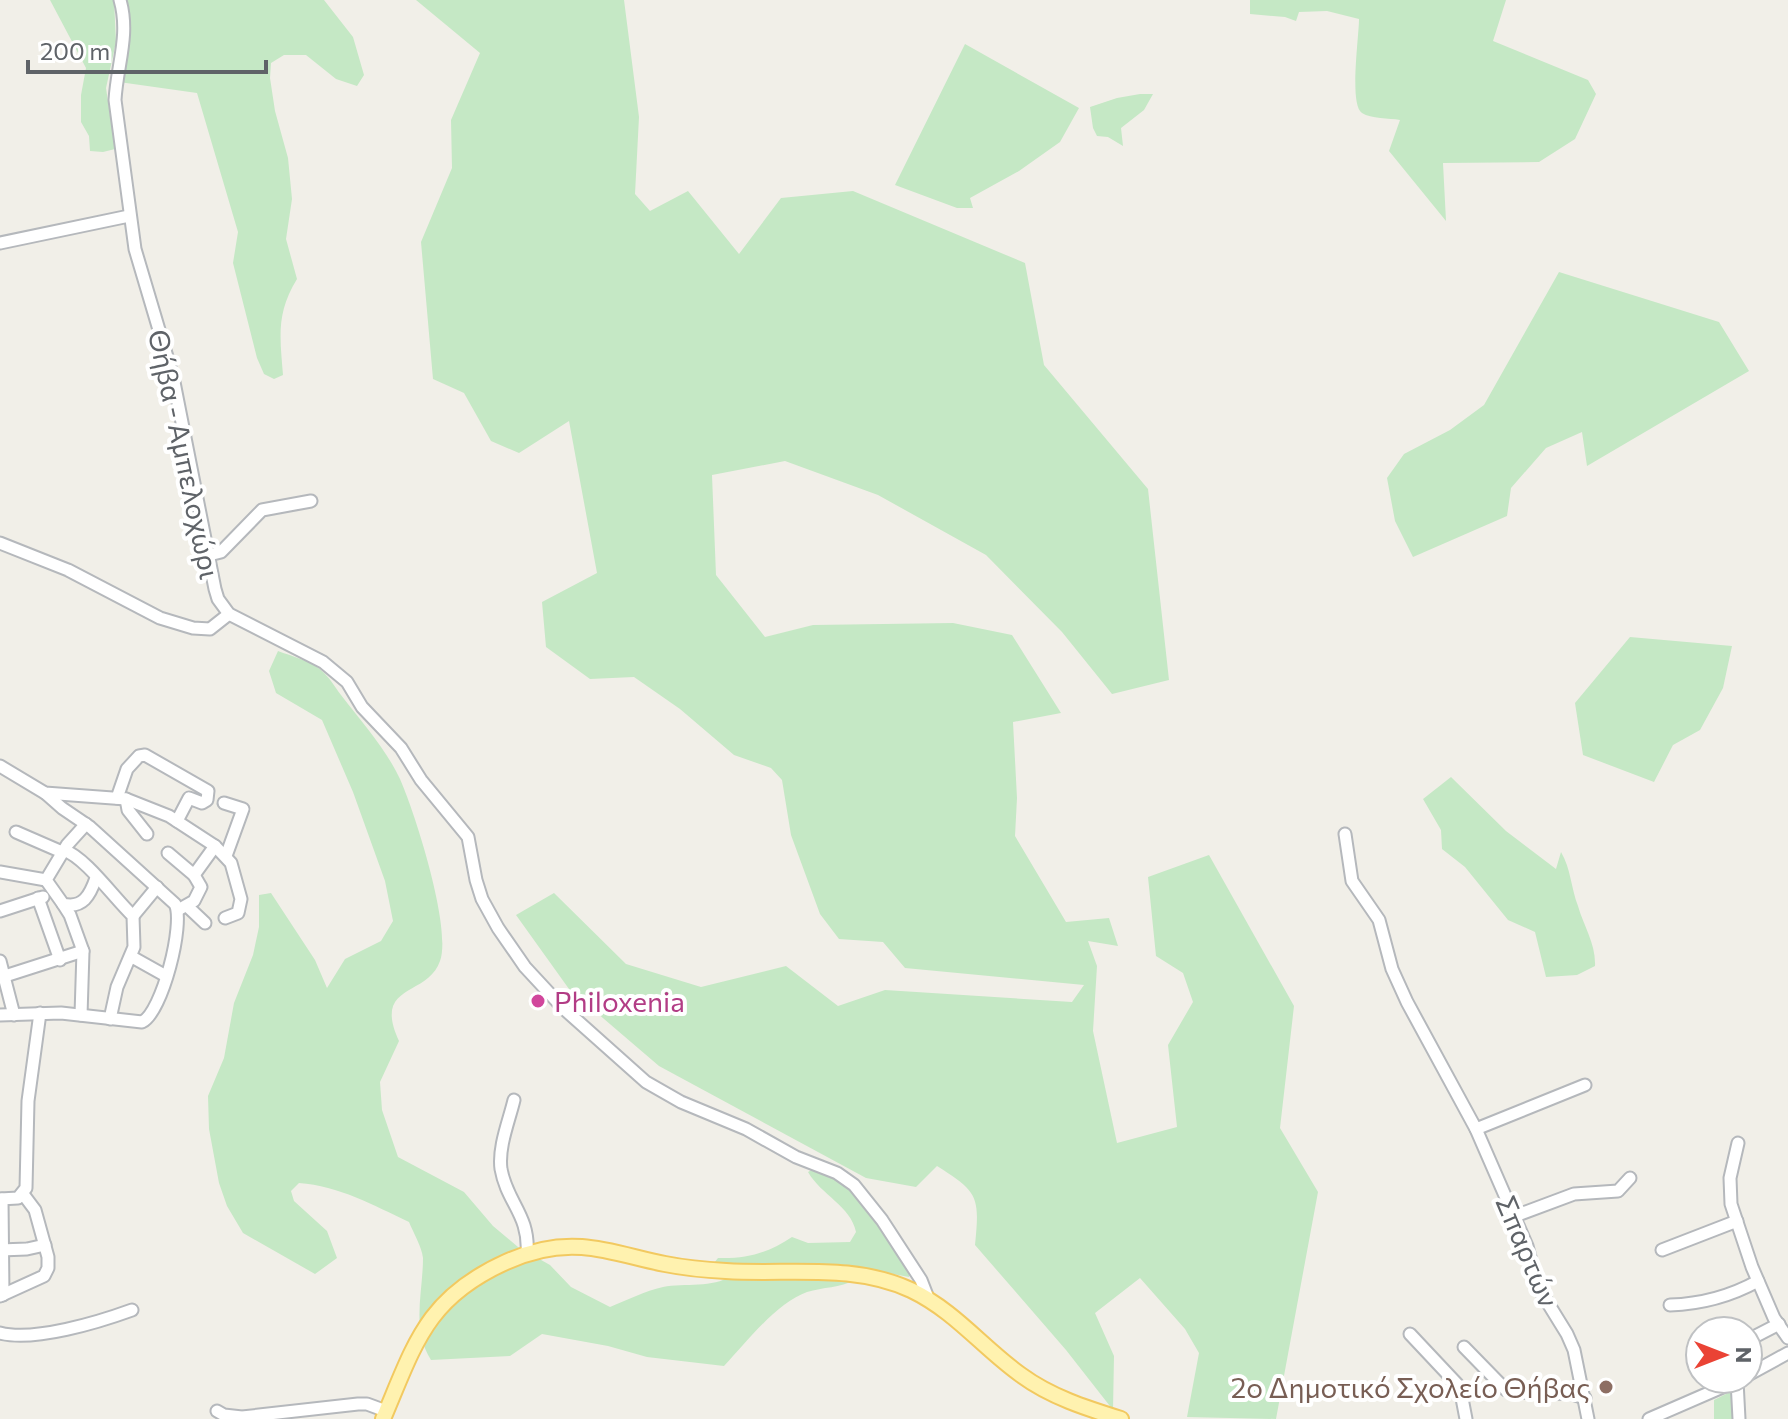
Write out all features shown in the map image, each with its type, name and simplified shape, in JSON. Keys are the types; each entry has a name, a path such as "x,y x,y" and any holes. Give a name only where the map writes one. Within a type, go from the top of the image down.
{"main road":[{"path":"385,1415 421,1335 444,1301 468,1281 527,1254 548,1248 582,1247 699,1269 854,1273 892,1282 928,1298 952,1314 1010,1367 1043,1390 1119,1419"}],"street":[{"name":"Θήβα - Αμπελοχώρι","path":"120,0 125,18 115,100 129,216 140,269 173,377 218,599 229,614 323,662 347,682 362,707 408,757 421,780 468,837 479,890 498,928 525,967 563,1008 646,1082 681,1102 746,1129 796,1157 837,1173 854,1185 882,1220 921,1280 928,1298"},
{"path":"0,243 129,216"},
{"path":"209,555 221,552 262,510 311,501"},
{"path":"0,543 54,563 174,623 210,629 229,614"},
{"path":"147,834 121,799 127,769 139,756 145,755 208,791 207,800 202,803 189,798 177,821"},
{"path":"0,766 45,793 86,824 157,887 205,923"},
{"path":"45,793 121,799 157,810 215,846 226,856 236,874 241,899 238,913 225,918"},
{"path":"224,803 243,809 226,856"},
{"path":"46,880 63,851 86,824"},
{"path":"16,832 74,854 133,916"},
{"name":"Σπαρτών","path":"1345,834 1352,881 1379,920 1389,961 1407,1002 1476,1129 1527,1246 1538,1287 1574,1350 1588,1419"},
{"path":"194,875 215,846"},
{"path":"0,1015 81,1015 135,1022 148,1019 161,993 183,908 200,893 201,887 194,875 168,853"},
{"path":"0,872 46,880 70,915 83,951 81,1015"},
{"path":"0,911 38,898 59,900 73,906 82,904 96,878"},
{"path":"110,1019 117,987 132,957 133,916 157,887"},
{"path":"38,898 60,960"},
{"path":"5,976 83,951"},
{"path":"132,957 166,976"},
{"path":"0,961 14,1015"},
{"path":"23,1194 35,1210 48,1268 44,1276 2,1296 1,1199 18,1198 23,1194 27,1175 28,1101 40,1013"},
{"path":"1476,1129 1585,1085"},
{"path":"514,1100 501,1154 501,1169 525,1226 527,1254"},
{"path":"1738,1143 1729,1194 1758,1281 1788,1338"},
{"path":"1515,1216 1574,1194 1618,1191 1630,1178"},
{"path":"1662,1250 1737,1221"},
{"path":"525,1226 548,1248"},
{"path":"1,1250 45,1245"},
{"path":"1670,1305 1703,1303 1758,1281"},
{"path":"0,1333 12,1337 36,1335 132,1310"},
{"path":"1764,1332 1779,1324"},
{"path":"1410,1334 1457,1384 1466,1419"},
{"path":"1464,1347 1506,1390 1569,1393 1585,1398"},
{"path":"1764,1366 1788,1353"},
{"path":"1649,1419 1703,1395"},
{"path":"1739,1419 1741,1395"},
{"path":"217,1411 242,1417 367,1404 385,1415"}],"green space":[{"path":"50,0 114,0 116,42 106,88 115,149 90,151 89,136 81,122 81,95 86,68"},
{"path":"124,0 324,0 353,37 364,75 357,86 336,79 306,55 284,55 271,63 275,111 288,158 292,199 286,239 297,279 283,314 283,375 274,379 264,374 257,358 233,263 238,232 197,93 119,82 128,41"},
{"path":"416,0 624,0 639,117 635,194 650,211 688,191 739,254 781,198 853,191 1025,263 1044,365 1148,489 1169,680 1112,694 1062,632 986,555 878,495 785,461 712,475 716,575 765,637 813,625 953,623 1012,635 1061,713 1013,722 1017,798 1015,836 1066,922 1109,918 1118,946 1088,941 1097,966 1093,1031 1117,1143 1177,1127 1168,1045 1193,1002 1183,973 1156,956 1148,877 1209,855 1294,1006 1280,1128 1318,1192 1276,1419 1187,1417 1199,1353 1185,1329 1140,1278 1095,1313 1114,1356 1113,1410 1066,1350 975,1245 976,1205 961,1182 937,1166 916,1187 866,1178 659,1066 569,989 516,915 554,893 626,964 701,987 786,966 838,1006 885,990 1072,1002 1084,985 905,968 883,942 839,939 820,914 791,835 782,780 771,768 734,755 680,709 634,677 590,679 546,647 542,602 597,573 569,421 519,453 491,441 464,393 433,379 421,242 452,168 451,120 480,53"},
{"path":"1250,0 1506,0 1493,41 1588,80 1596,94 1575,139 1539,162 1443,163 1446,221 1389,151 1400,120 1370,116 1358,107 1355,84 1359,19 1327,11 1299,12 1296,21 1250,14"},
{"path":"965,44 1079,108 1060,142 1019,171 970,198 973,208 957,208 895,185"},
{"path":"1140,94 1153,94 1144,110 1121,128 1123,146 1108,137 1097,136 1090,107"},
{"path":"1559,272 1719,322 1749,371 1587,466 1582,432 1546,448 1511,488 1507,516 1413,557 1395,521 1387,478 1404,454 1450,430 1484,405"},
{"path":"1630,637 1732,646 1723,688 1700,730 1673,745 1654,782 1583,755 1575,703"},
{"path":"278,651 318,667 380,746 407,795 437,898 441,923 440,961 425,981 405,993 392,1009 399,1041 380,1082 382,1110 398,1157 464,1192 493,1226 518,1247 550,1265 571,1287 610,1307 656,1289 707,1284 730,1276 855,1280 795,1297 762,1324 724,1366 647,1357 608,1346 542,1334 510,1356 431,1360 421,1336 423,1258 409,1222 342,1192 299,1183 291,1191 294,1201 327,1231 337,1258 315,1274 243,1233 227,1206 219,1183 209,1129 208,1096 224,1058 234,1003 253,955 259,927 259,895 271,893 315,960 327,988 345,959 381,941 393,921 385,881 353,792 322,720 276,693 269,671"},
{"path":"1451,777 1506,831 1556,869 1561,852 1592,943 1595,966 1577,975 1546,977 1535,932 1508,920 1465,867 1442,849 1441,830 1423,799"},
{"path":"813,1169 830,1176 858,1198 891,1243 910,1273 909,1277 851,1266 755,1267 714,1263 718,1258 766,1251 792,1237 808,1243 850,1242 856,1232 853,1223 808,1172"},
{"path":"1732,1395 1733,1419 1714,1419 1714,1400"}],"place":[{"name":"Philoxenia","path":"538,1001"},
{"name":"2ο Δημοτικό Σχολείο Θήβας","path":"1606,1387"}]}
